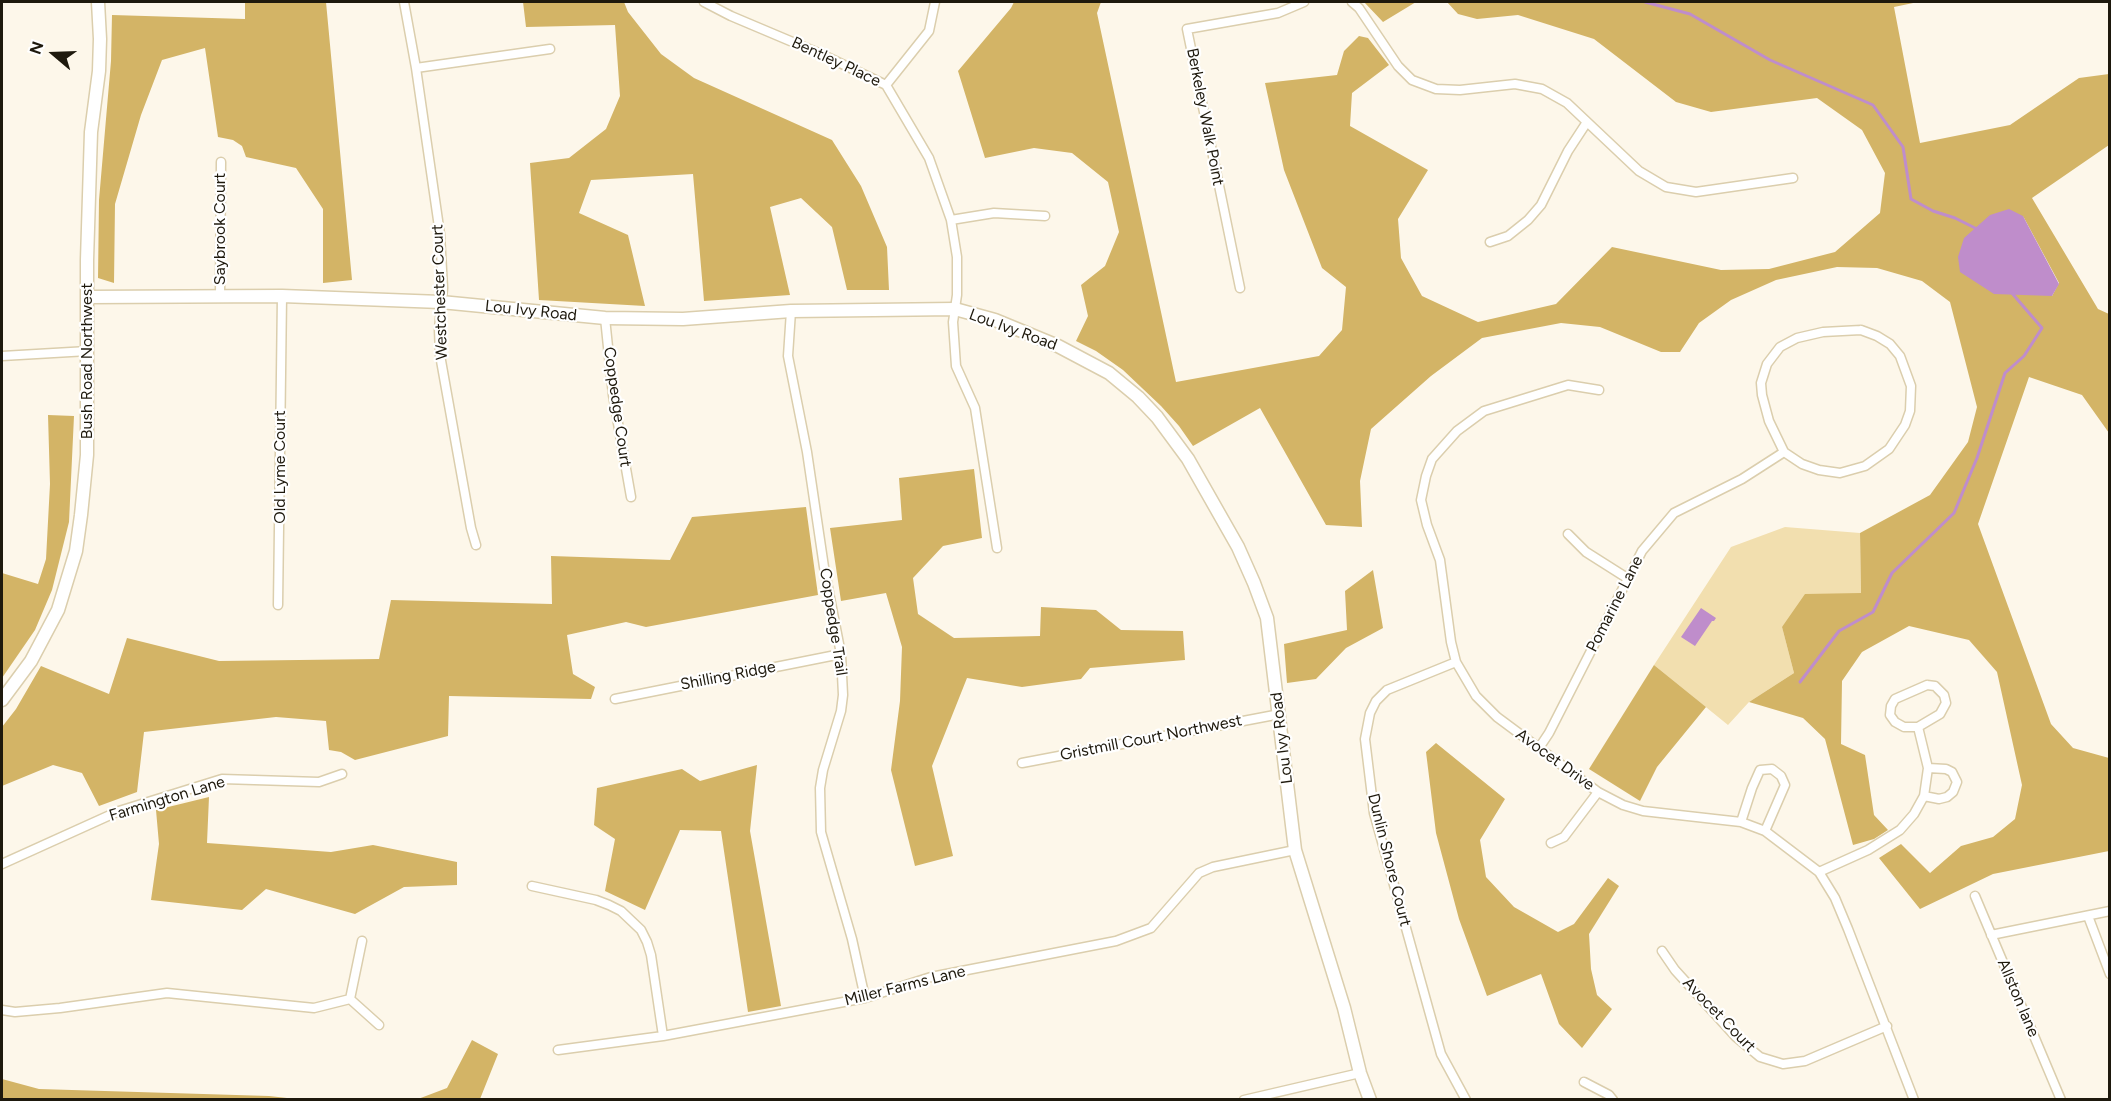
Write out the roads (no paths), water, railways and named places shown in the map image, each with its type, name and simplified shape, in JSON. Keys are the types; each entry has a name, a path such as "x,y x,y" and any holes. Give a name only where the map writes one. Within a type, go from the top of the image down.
{"street":[{"name":"Bush Road Northwest","path":"2,700 31,661 58,610 76,551 87,455 87,297 91,132 99,71 98,2"},
{"name":"Westchester Court","path":"404,2 441,234 440,355 476,545"},
{"name":"Bentley Place","path":"704,2 886,85 929,158 951,220 957,257 955,309 952,322 956,366 975,408 997,548"},
{"path":"886,85 929,31 935,2"},
{"name":"Berkeley Walk Point","path":"1239,288 1187,29 1278,13 1304,2"},
{"path":"1352,2 1359,8 1398,66 1412,80 1436,89 1460,90 1515,84 1542,89 1567,103 1639,171 1666,187 1696,192 1793,178"},
{"path":"416,68 550,50"},
{"path":"1490,242 1508,236 1528,220 1541,205 1568,151 1587,122"},
{"name":"Saybrook Court","path":"220,296 221,162"},
{"path":"951,220 994,213 1045,216"},
{"name":"Lou Ivy Road","path":"87,297 282,296 441,302 605,318 683,319 790,311 955,309 995,320 1058,346 1108,373 1157,417 1188,459 1238,547 1267,618 1295,850 1344,1008 1360,1073 1370,1100"},
{"name":"Old Lyme Court","path":"278,605 282,296"},
{"name":"Coppedge Trail","path":"790,311 788,356 807,452 824,567 841,654 842,703 823,770 819,810 821,832 852,939 865,998"},
{"name":"Coppedge Court","path":"605,318 612,395 631,496"},
{"path":"1861,330 1890,344 1900,356 1907,371 1912,398 1905,425 1889,449 1865,466 1840,472 1819,470 1802,464 1784,452 1769,421 1762,395 1763,373 1773,354 1788,342 1823,332 1861,330"},
{"path":"2,356 88,351"},
{"name":"Avocet Drive","path":"1599,390 1568,385 1484,411 1457,431 1432,459 1421,500 1427,525 1440,560 1451,642 1456,662 1464,679 1487,709 1598,792 1623,805 1643,811 1741,822 1765,831 1820,872 1844,919 1914,1100"},
{"name":"Pomarine Lane","path":"1539,748 1549,734 1642,551 1674,513 1742,479 1784,452"},
{"path":"1568,534 1586,552 1627,578"},
{"name":"Shilling Ridge","path":"615,699 841,654"},
{"name":"Dunlin Shore Court","path":"1456,662 1387,690 1376,701 1370,712 1365,739 1374,813 1434,1031 1441,1054 1466,1100"},
{"path":"1926,685 1935,686 1944,695 1945,708 1940,714 1918,727 1904,727 1895,722 1890,715 1891,706 1895,699 1926,685"},
{"name":"Gristmill Court Northwest","path":"1023,763 1280,714"},
{"path":"1820,872 1868,850 1900,830 1914,814 1924,796 1928,768 1918,727"},
{"path":"1924,796 1939,799 1947,797 1953,792 1958,782 1952,772 1946,769 1928,768"},
{"path":"1741,822 1760,770 1772,769 1781,776 1785,785 1765,831"},
{"name":"Farmington Lane","path":"2,864 119,811 222,779 319,782 342,774"},
{"path":"1551,843 1564,837 1598,792"},
{"name":"Miller Farms Lane","path":"558,1050 663,1036 865,998 931,976 1094,946 1133,936 1151,928 1199,873 1213,867 1295,850"},
{"path":"532,886 609,905 621,911 641,930 651,955 663,1036"},
{"name":"Allston lane","path":"1975,896 2061,1100"},
{"path":"1991,935 2109,911"},
{"path":"2088,916 2109,974"},
{"path":"350,999 362,941"},
{"name":"Avocet Court","path":"1662,951 1675,970 1729,1028 1760,1057 1783,1064 1804,1061 1887,1026"},
{"path":"2,1010 15,1012 60,1008 167,993 314,1008 350,999"},
{"path":"350,999 379,1025"},
{"path":"1244,1100 1360,1073"},
{"path":"1584,1082 1609,1095 1613,1100"}],"waterway":[{"path":"1645,2 1690,14 1770,60 1873,105 1903,147 1911,199 1933,211 1955,218 1977,229"},
{"path":"1800,682 1839,631 1873,612 1892,573 1954,513 1977,458 2005,373 2024,356 2042,328 2011,292"}]}
